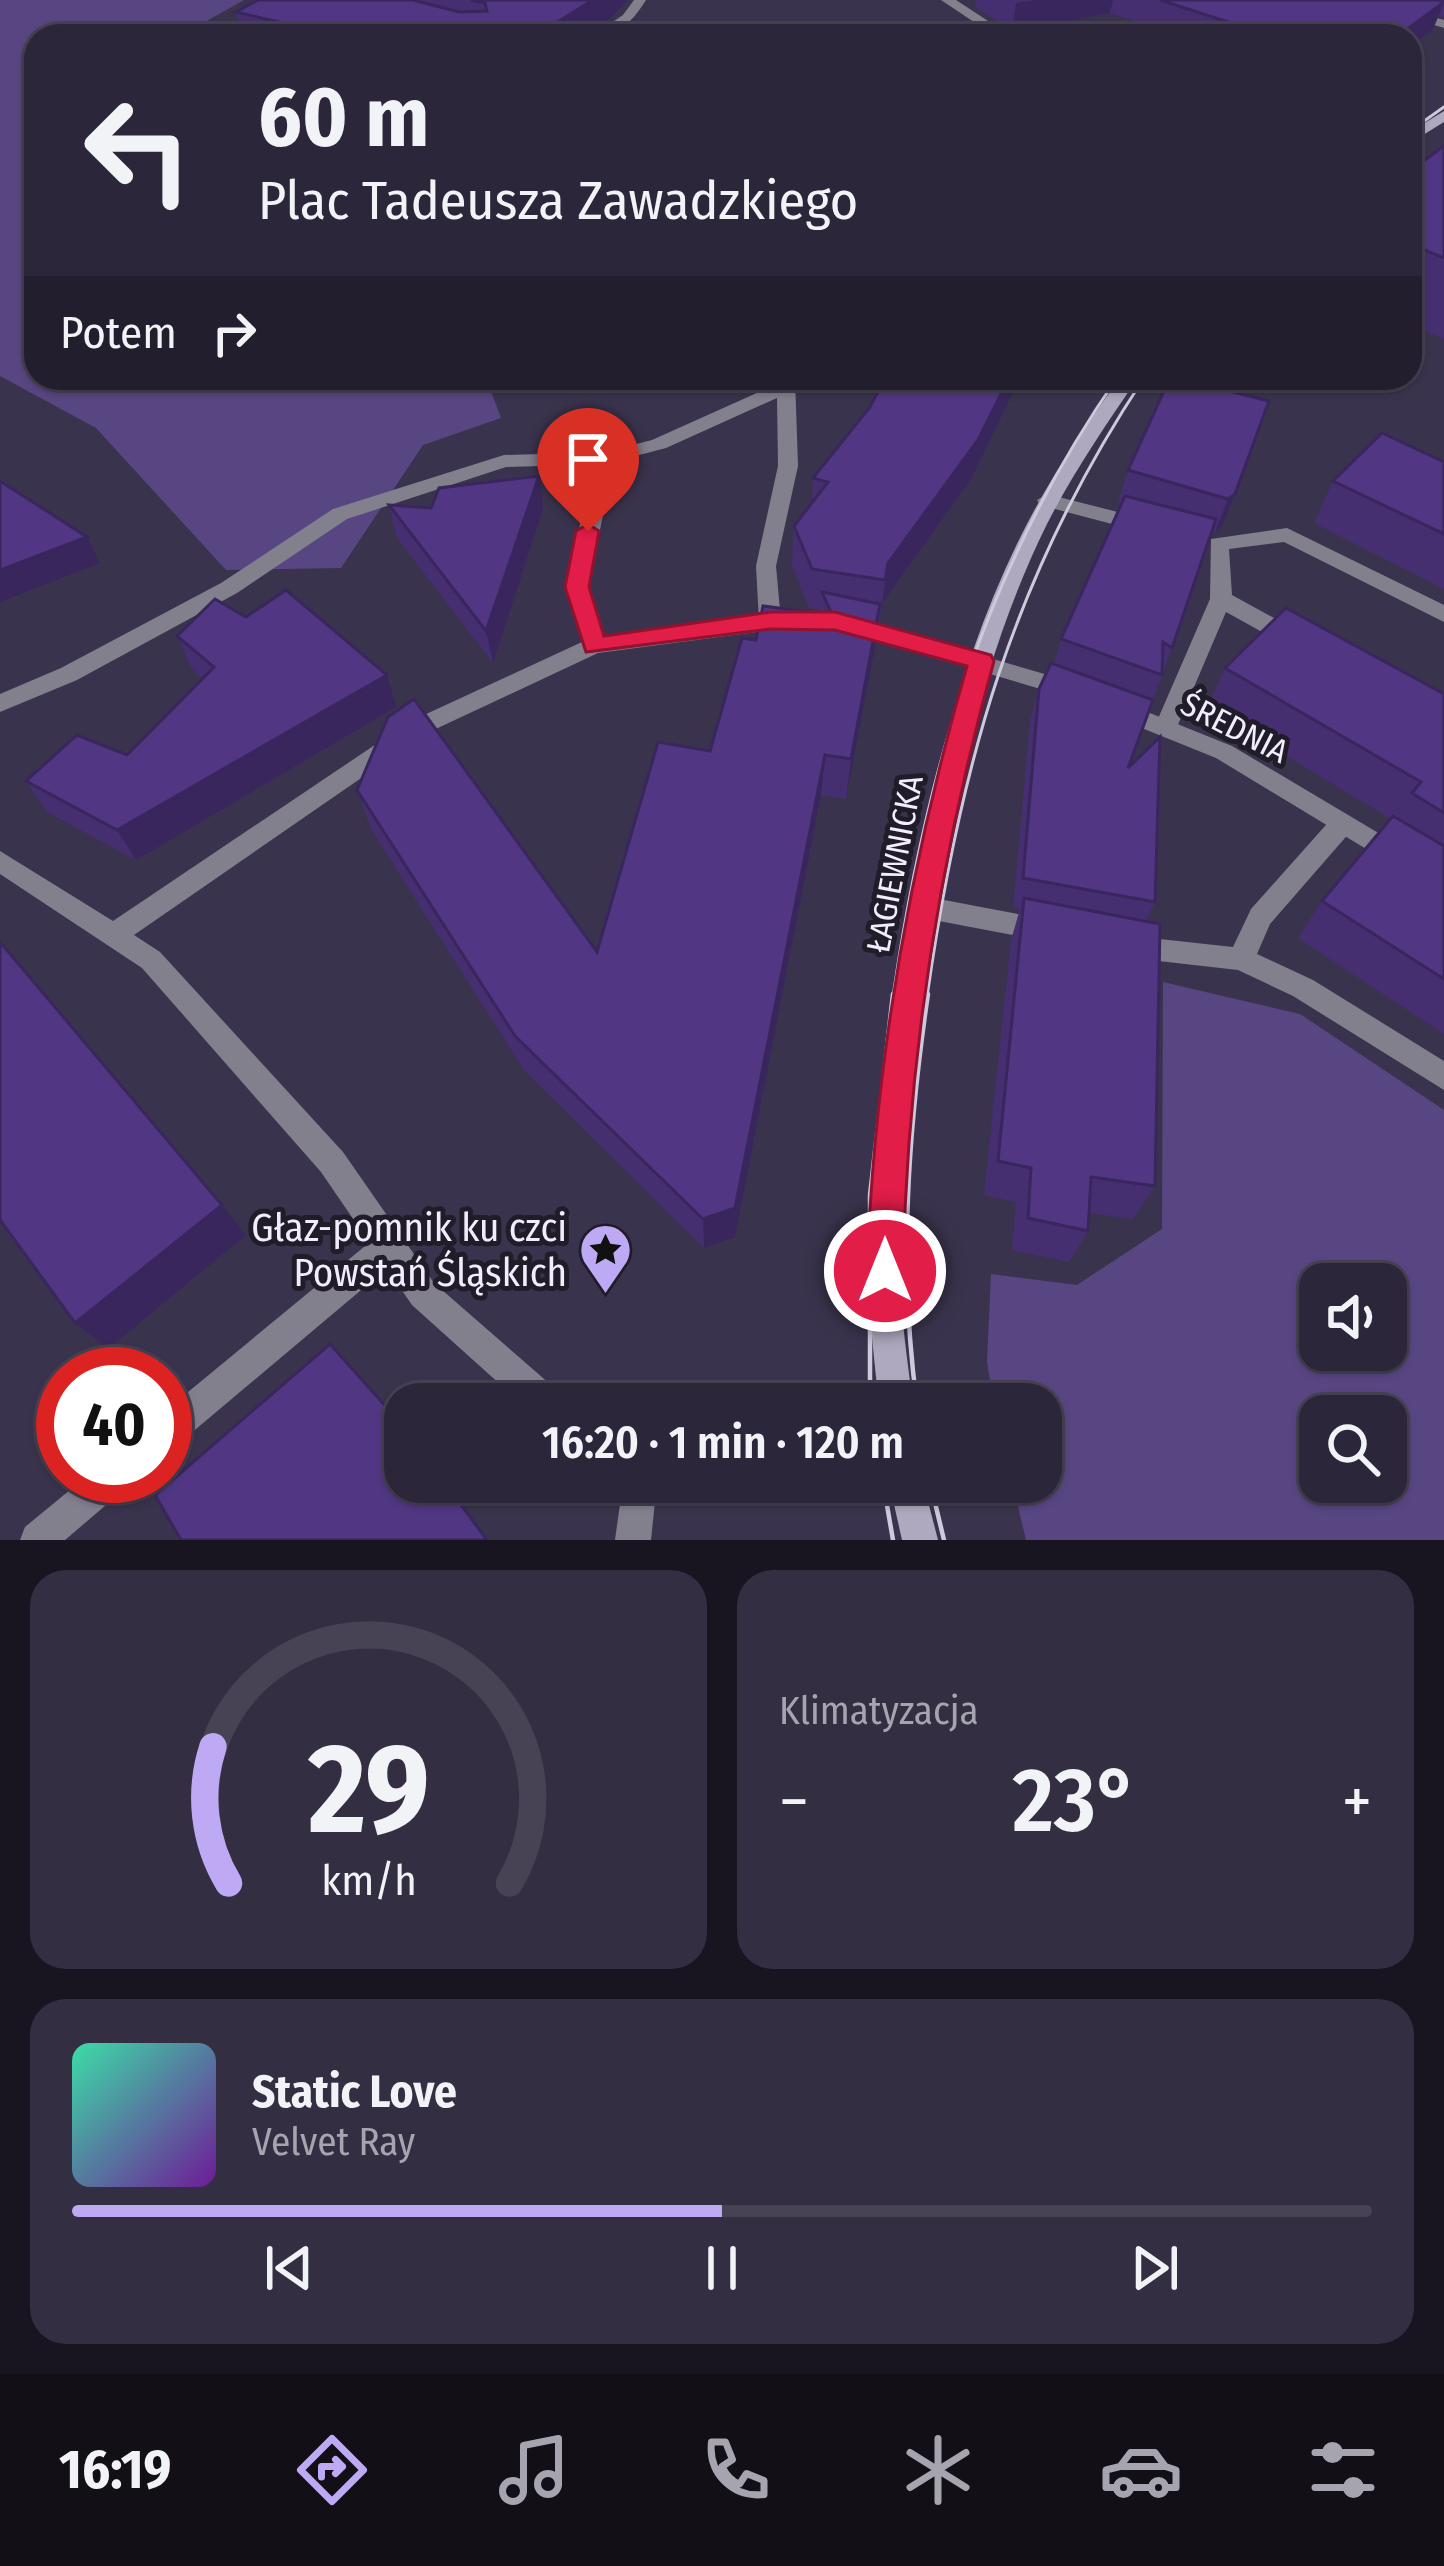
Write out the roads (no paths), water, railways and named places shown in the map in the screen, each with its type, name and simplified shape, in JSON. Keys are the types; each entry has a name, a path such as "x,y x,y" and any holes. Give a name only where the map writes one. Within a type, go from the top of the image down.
{"street":[{"path":"618,24 640,0"},
{"path":"947,0 985,24"},
{"path":"1359,0 1444,24"},
{"path":"0,703 69,674 230,588 340,514 504,461 605,458 659,443 771,390"},
{"path":"770,621 766,566 788,466 786,390"},
{"name":"ŁAGIEWNICKA","path":"895,1383 884,1224 923,907 946,784 982,661 1048,500 1121,390"},
{"path":"595,646 577,587 605,458"},
{"path":"1048,500 1197,538 1287,535 1444,614"},
{"path":"1197,538 1221,599 1322,655"},
{"path":"1166,728 1221,599"},
{"name":"ŚREDNIA","path":"116,932 417,728 595,646 770,621 835,621 982,661 1166,728 1224,752 1444,885"},
{"path":"1241,959 1259,917 1342,824"},
{"path":"0,861 116,932 151,960 332,1162 423,1294 523,1383"},
{"path":"923,907 1061,933"},
{"path":"1108,942 1241,959 1303,988 1444,1077"},
{"path":"192,1410 387,1248"},
{"path":"38,1540 82,1503"},
{"path":"633,1540 637,1503"},
{"path":"911,1503 920,1540"}],"tram line":[{"path":"1422,123 1444,107"},
{"path":"893,997 923,831 968,673 1031,523 1109,390"},
{"path":"927,997 956,830 999,674 1059,525 1137,390"},
{"path":"870,1383 870,1195 893,994"},
{"path":"915,1383 908,1301 908,1199 928,994"},
{"path":"887,1503 893,1540"},
{"path":"935,1503 944,1540"}],"place":[{"name":"Głaz-pomnik ku czci Powstań Śląskich","path":"606,1295"}]}
